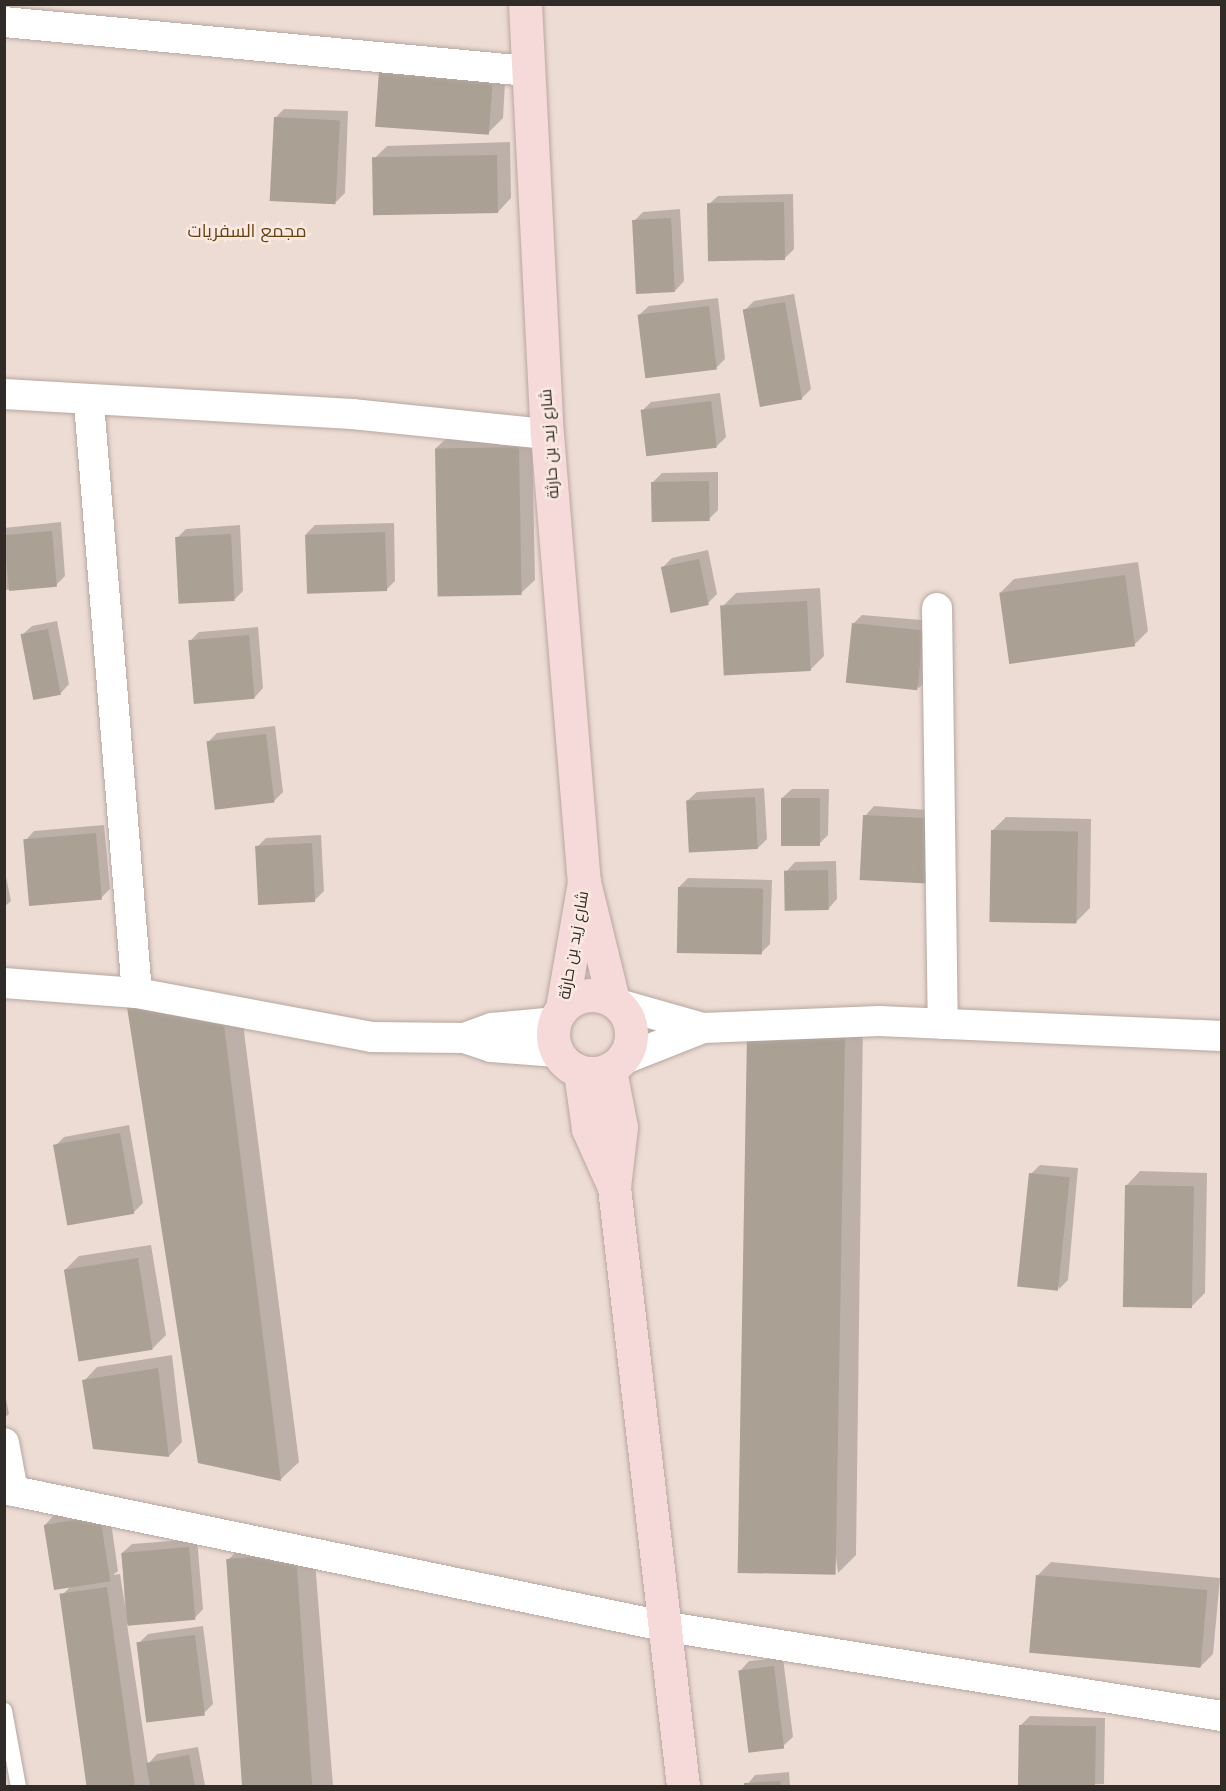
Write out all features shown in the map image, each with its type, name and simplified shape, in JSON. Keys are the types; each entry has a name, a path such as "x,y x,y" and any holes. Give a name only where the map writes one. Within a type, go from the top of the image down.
{"street":[{"name":"شارع زيد بن حارثة","path":"525,4 547,434 584,882 581,1047 632,1031 616,1002 584,882"},
{"path":"4,22 527,71"},
{"path":"4,394 88,403 352,414 547,434"},
{"path":"88,403 137,993"},
{"path":"937,608 943,1024"},
{"path":"4,983 137,993 372,1037 464,1038 492,1028 581,1047 703,1028 943,1024 1221,1036"},
{"path":"683,1786 668,1627 614,1187 621,1127 581,1047 586,995 703,1028"},
{"path":"4,1443 9,1490 668,1627 1221,1716"}],"lane":[{"path":"4,1710 18,1786"}],"building":[{"path":"379,71 493,79 489,135 375,127"},
{"path":"274,117 340,120 336,204 270,201"},
{"path":"497,155 498,213 373,215 372,157"},
{"path":"784,202 785,260 708,261 707,203"},
{"path":"671,218 675,292 636,294 632,220"},
{"path":"785,302 802,399 760,407 743,309"},
{"path":"709,306 717,370 645,378 638,315"},
{"path":"711,401 717,448 646,456 641,410"},
{"path":"519,447 522,595 438,596 435,448"},
{"path":"709,481 710,521 652,522 651,482"},
{"path":"52,531 57,587 9,591 4,535"},
{"path":"385,532 387,591 307,594 305,535"},
{"path":"231,534 235,601 179,604 175,537"},
{"path":"699,559 709,605 671,613 661,567"},
{"path":"1125,575 1135,646 1009,664 999,593"},
{"path":"807,601 811,671 724,675 720,606"},
{"path":"852,623 924,631 917,690 846,683"},
{"path":"48,629 61,695 33,700 21,634"},
{"path":"249,635 255,699 194,704 188,640"},
{"path":"266,734 274,802 215,810 206,741"},
{"path":"755,797 758,849 689,853 686,801"},
{"path":"781,798 820,798 820,846 781,846"},
{"path":"863,815 931,819 928,883 860,880"},
{"path":"991,830 1078,832 1076,924 989,922"},
{"path":"96,833 102,900 29,906 23,839"},
{"path":"312,843 315,902 258,905 255,846"},
{"path":"828,870 829,910 785,911 784,871"},
{"path":"678,887 763,888 762,954 677,953"},
{"path":"127,1007 224,1025 281,1481 198,1463"},
{"path":"747,1034 845,1036 836,1575 738,1573"},
{"path":"120,1133 134,1214 67,1226 53,1145"},
{"path":"1029,1173 1070,1177 1058,1291 1017,1286"},
{"path":"1125,1185 1194,1186 1192,1308 1123,1307"},
{"path":"138,1258 153,1350 78,1362 64,1270"},
{"path":"158,1368 169,1457 93,1449 82,1380"},
{"path":"100,1516 110,1581 54,1590 44,1525"},
{"path":"189,1547 195,1620 128,1626 121,1553"},
{"path":"296,1554 312,1786 242,1786 226,1559"},
{"path":"1036,1575 1207,1590 1201,1668 1029,1653"},
{"path":"107,1587 135,1786 86,1786 59,1594"},
{"path":"195,1635 205,1715 146,1723 136,1642"},
{"path":"774,1666 784,1748 748,1753 738,1670"},
{"path":"1019,1725 1096,1726 1095,1786 1018,1786"},
{"path":"189,1755 195,1786 150,1786 146,1763"},
{"path":"780,1781 781,1786 744,1786 744,1783"}],"district":[{"name":"مجمع السفريات","path":"247,231"}]}
